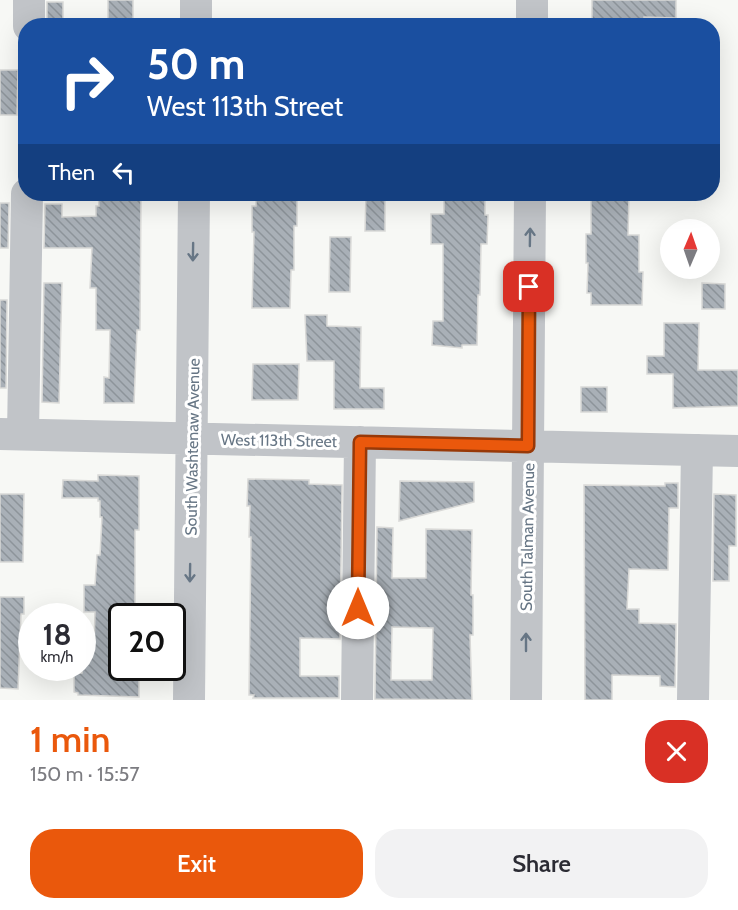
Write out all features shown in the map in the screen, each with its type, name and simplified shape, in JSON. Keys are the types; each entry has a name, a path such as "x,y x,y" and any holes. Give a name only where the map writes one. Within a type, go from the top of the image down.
{"street":[{"path":"29,0 29,18"},
{"path":"196,0 196,18"},
{"path":"532,0 532,18"},
{"path":"12,434 27,201"},
{"name":"South Washtenaw Avenue","path":"189,700 194,201"},
{"name":"South Talman Avenue","path":"526,700 530,201"},
{"name":"West 113th Street","path":"12,434 738,451"},
{"path":"357,700 360,442"},
{"path":"693,700 697,450"}],"building":[{"path":"108,0 133,0 133,18 108,18"},
{"path":"592,0 676,0 676,18 592,18"},
{"path":"47,2 63,2 63,18 47,18"},
{"path":"0,70 18,70 17,115 0,115"},
{"path":"99,201 141,201 140,330 137,330 134,403 104,403 104,377 109,378 110,330 96,330 96,288 90,288 92,248 44,248 45,204 62,204 62,217 96,216 96,206 99,206"},
{"path":"256,201 297,201 290,308 252,308 254,232 252,232 252,206 256,206"},
{"path":"366,201 385,201 385,231 365,231"},
{"path":"444,201 485,201 485,215 488,215 487,244 481,244 477,345 462,345 462,348 432,345 433,321 443,321 443,244 431,244 431,214 444,214"},
{"path":"591,201 629,201 628,235 639,235 639,272 643,272 642,305 591,305 591,293 587,293 586,234 591,234"},
{"path":"0,203 9,203 8,248 0,248"},
{"path":"330,237 351,237 350,292 329,292"},
{"path":"44,283 62,283 59,403 42,402"},
{"path":"702,283 725,284 725,309 702,309"},
{"path":"0,300 7,300 6,388 0,388"},
{"path":"305,315 327,315 327,326 361,327 360,388 384,388 384,409 334,409 334,361 307,361"},
{"path":"664,323 699,323 698,370 738,370 738,406 673,408 673,374 647,374 647,356 664,356"},
{"path":"253,364 299,364 298,400 252,400"},
{"path":"581,387 607,387 607,412 581,412"},
{"path":"98,475 139,476 139,530 135,530 135,603 108,603 108,681 139,681 139,697 78,695 74,692 74,681 96,681 96,603 84,603 84,585 95,585 97,555 100,555 102,517 100,517 98,498 62,498 63,480 98,481"},
{"path":"248,479 309,480 309,484 342,485 340,639 300,638 300,676 339,676 339,698 253,698 254,695 249,695 251,537 249,537 250,506 247,506"},
{"path":"400,481 474,482 474,502 399,521"},
{"path":"665,483 678,483 678,508 669,508 668,570 629,569 627,609 639,609 639,623 676,624 675,687 660,686 660,676 612,675 612,700 585,700 584,485 665,486"},
{"path":"0,494 24,494 23,562 0,562"},
{"path":"714,494 736,495 736,546 729,546 729,581 713,581"},
{"path":"377,527 393,528 392,578 426,578 426,529 472,530 473,635 470,635 472,700 375,699","holes":["392,627 433,628 432,680 391,680"]},
{"path":"0,597 24,597 24,603 18,603 18,689 0,688"}],"route":[{"path":"358,608 360,442 528,446 529,287"}]}
